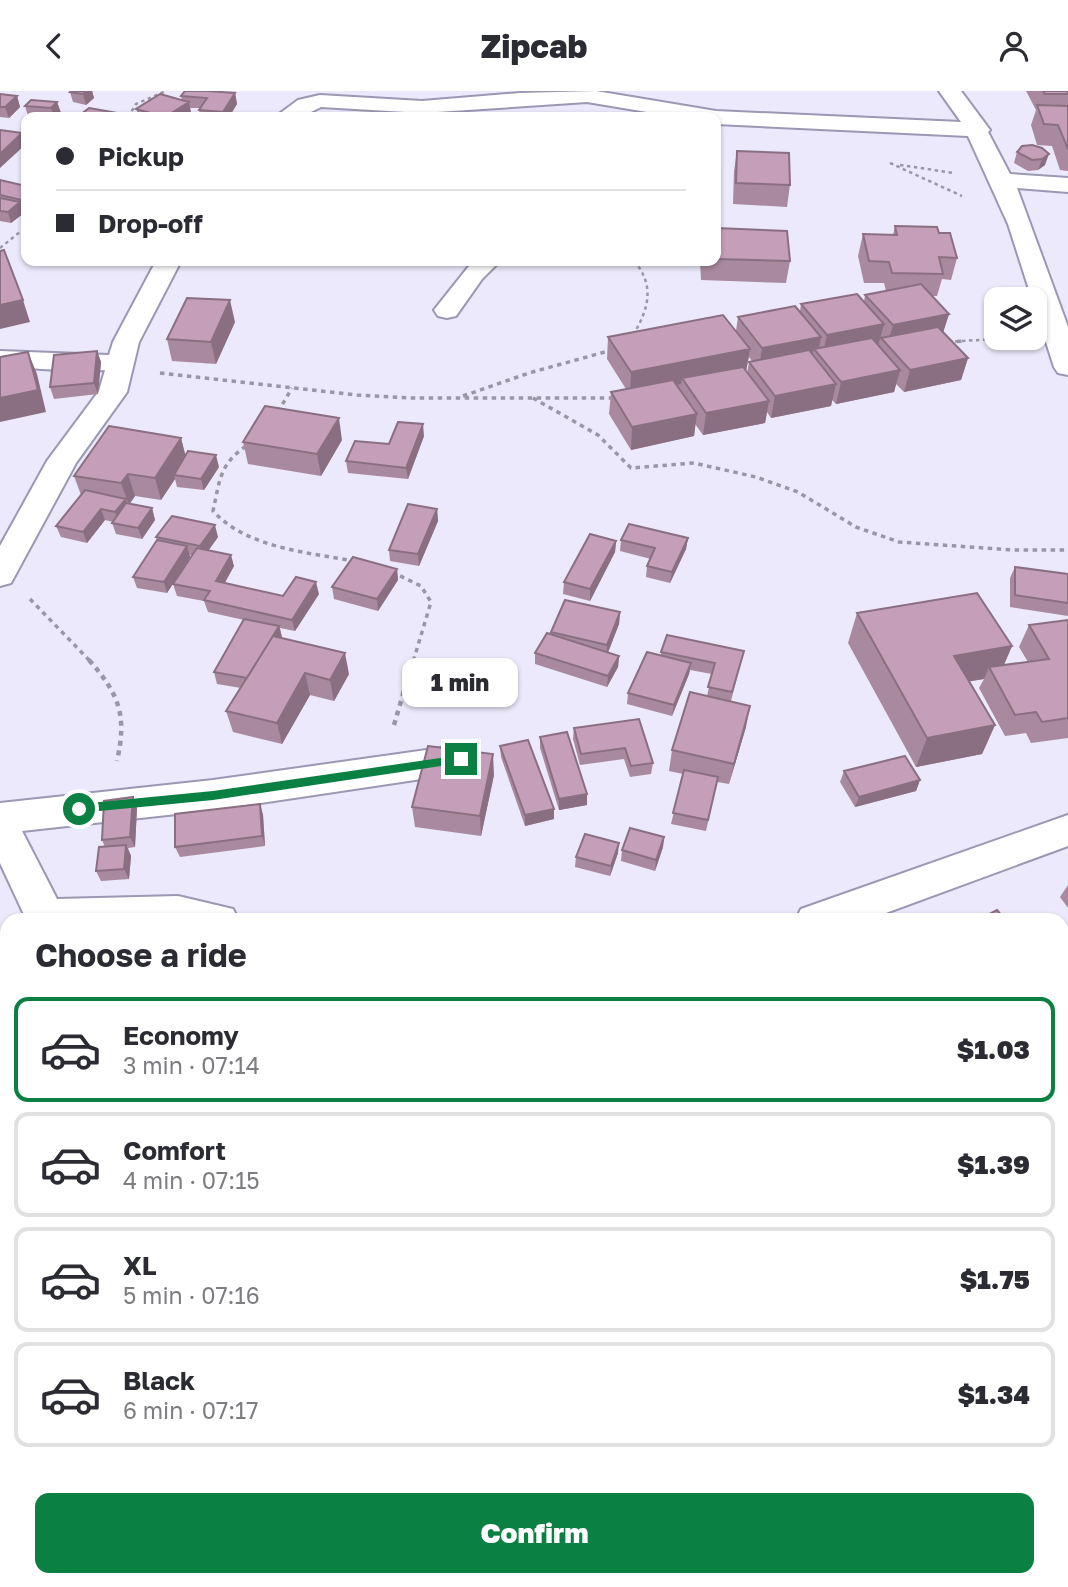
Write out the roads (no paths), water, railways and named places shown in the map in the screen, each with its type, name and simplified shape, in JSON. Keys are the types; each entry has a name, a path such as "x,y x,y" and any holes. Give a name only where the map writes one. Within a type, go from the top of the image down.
{"street":[{"path":"950,91 979,130 1003,180 1068,367"},
{"path":"295,112 312,103 346,96 363,105 422,107 585,94 675,112"},
{"path":"721,117 979,130"},
{"path":"1003,180 1068,185"},
{"path":"0,575 62,461 113,391 118,366 144,304 166,266"},
{"path":"447,310 482,266"},
{"path":"0,359 118,366"},
{"path":"0,818 213,795 461,759"},
{"path":"0,827 29,879 44,913"},
{"path":"837,913 1068,830"}]}
